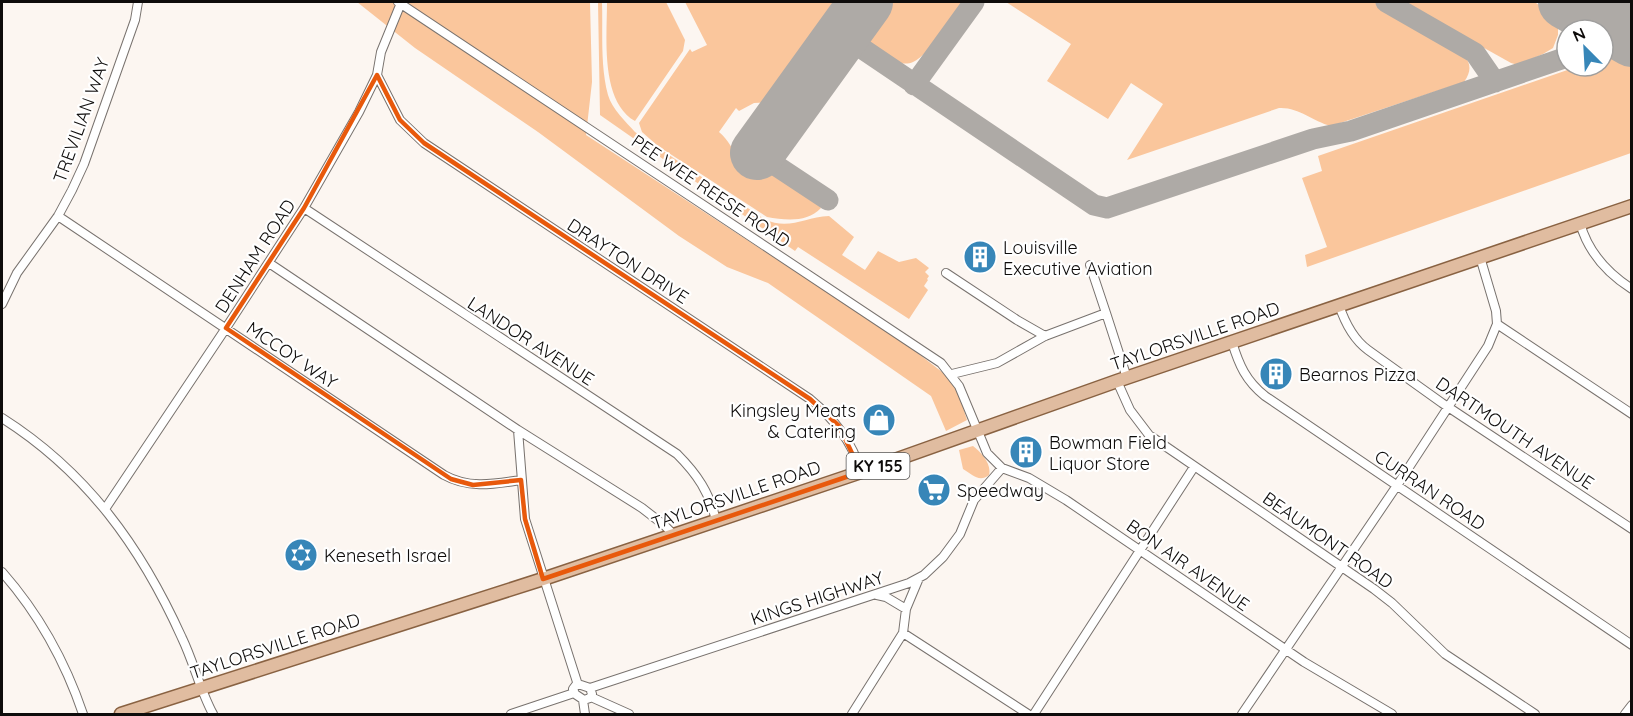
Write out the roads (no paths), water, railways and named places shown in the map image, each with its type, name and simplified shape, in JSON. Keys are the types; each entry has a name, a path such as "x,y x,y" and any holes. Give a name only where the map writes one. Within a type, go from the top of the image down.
{"main road":[{"name":"TAYLORSVILLE ROAD","path":"121,714 716,521 1632,206"}],"street":[{"name":"TREVILIAN WAY","path":"2,304 17,273 58,216 84,164 135,20 138,2"},
{"name":"DENHAM ROAD","path":"105,508 304,208 359,112 377,75 381,52 399,2"},
{"name":"PEE WEE REESE ROAD","path":"399,2 946,367 959,386 978,431"},
{"name":"DRAYTON DRIVE","path":"377,75 400,120 424,143 810,399 826,413 846,437 861,472"},
{"name":"LANDOR AVENUE","path":"304,208 677,454 701,481 716,521"},
{"name":"MCCOY WAY","path":"58,216 451,479 472,485 521,480"},
{"path":"1580,223 1595,256 1614,278 1632,289"},
{"path":"1242,714 1476,366 1497,324 1496,311 1480,257"},
{"path":"269,263 518,430 642,508 674,535"},
{"name":"BEAUMONT ROAD","path":"1090,265 1106,313 1128,406 1143,430 1341,566 1392,603 1445,654 1535,714"},
{"path":"946,273 1045,336"},
{"name":"DARTMOUTH AVENUE","path":"1339,305 1351,332 1360,344 1448,407 1632,529"},
{"path":"952,374 997,363 1045,336 1106,313"},
{"path":"1497,324 1632,414"},
{"name":"CURRAN ROAD","path":"1232,342 1240,366 1254,387 1632,645"},
{"path":"2,418 38,443 61,464 105,508 125,534 152,575 184,641 213,714"},
{"path":"518,430 525,519 578,685"},
{"path":"978,431 987,453 1002,468"},
{"path":"1034,714 1194,466"},
{"name":"BON AIR AVENUE","path":"1002,468 1043,486 1329,678 1392,714"},
{"name":"KINGS HIGHWAY","path":"590,688 909,583 934,566 952,545 964,525 974,500 1002,468"},
{"path":"2,572 24,598 57,650 82,714"},
{"path":"852,714 903,633 906,609 920,577"},
{"path":"876,594 906,609"},
{"path":"903,633 1028,714"},
{"path":"578,685 590,688 592,694 587,698 585,714"},
{"path":"574,693 573,689 578,685"},
{"path":"511,714 574,693 629,714"},
{"path":"1625,714 1632,705"}],"place":[{"name":"Louisville Executive Aviation","path":"980,257"},
{"name":"Bearnos Pizza","path":"1276,374"},
{"name":"Kingsley Meats & Catering","path":"879,420"},
{"name":"Bowman Field Liquor Store","path":"1026,452"},
{"name":"Speedway","path":"934,490"},
{"name":"Keneseth Israel","path":"301,555"}]}
